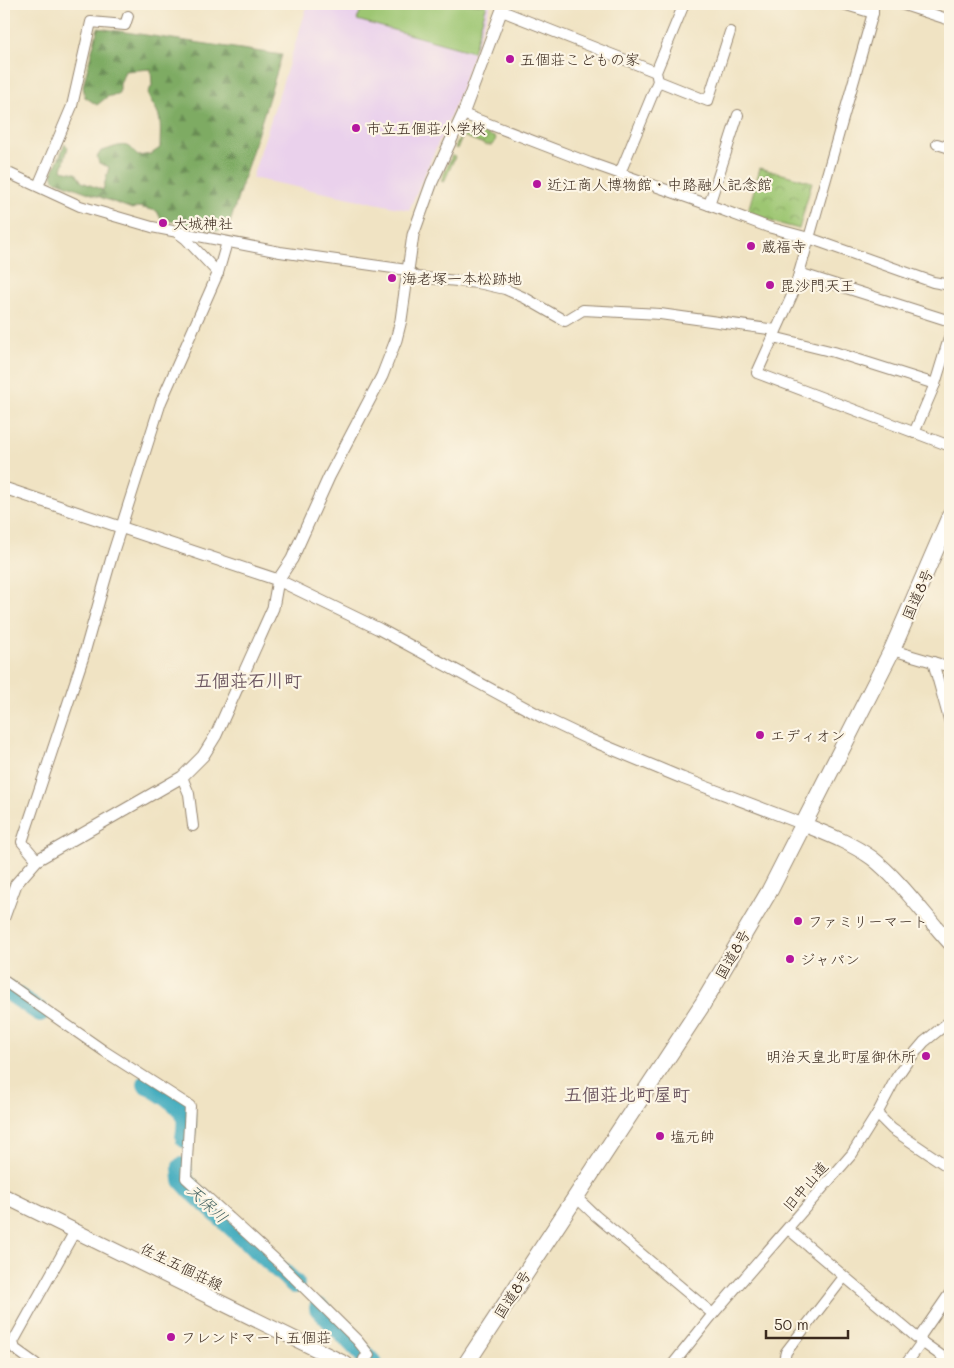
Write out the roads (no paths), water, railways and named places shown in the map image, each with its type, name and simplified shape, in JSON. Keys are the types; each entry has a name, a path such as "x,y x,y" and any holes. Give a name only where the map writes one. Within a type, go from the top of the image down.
{"highway":[{"name":"国道8号","path":"466,1364 702,1005 770,890 892,650 950,516"}],"main road":[{"path":"803,824 852,845 872,859 897,882 950,943"},
{"name":"佐生五個荘線","path":"4,1196 346,1364"}],"street":[{"path":"620,173 684,4"},
{"path":"843,4 873,9 794,291 757,373 950,446"},
{"path":"902,4 950,20"},
{"path":"4,917 16,884 37,860 182,777 203,756 216,735 273,608 278,580 292,559 329,477 382,376 397,333 413,235 432,182 463,114 503,8 708,101 730,32"},
{"path":"38,186 72,106 92,22 124,25 128,16"},
{"path":"463,114 768,228 809,238 933,282 950,285"},
{"path":"709,205 738,115"},
{"path":"937,144 950,148"},
{"path":"4,171 80,206 152,227 280,252 407,270 416,276 478,283 505,289 565,321 583,310 660,314 775,333 935,384"},
{"path":"177,232 218,273"},
{"path":"37,860 22,842 83,658 112,556 161,402 218,273 227,242"},
{"path":"799,273 950,321"},
{"path":"914,433 935,384 950,335"},
{"path":"4,488 278,580 380,629 544,718 586,738 682,778 803,824"},
{"path":"892,650 950,667"},
{"path":"933,662 950,723"},
{"path":"182,777 189,794 193,826"},
{"path":"4,981 104,1051 190,1106 186,1178 276,1260 357,1340 369,1355 365,1360"},
{"name":"旧中山道","path":"673,1364 713,1314 852,1154 907,1062 924,1042 950,1021"},
{"path":"877,1114 892,1129 950,1168"},
{"path":"576,1196 596,1216 713,1314"},
{"path":"788,1229 844,1277 950,1362"},
{"path":"36,1364 15,1349 13,1342 75,1231"},
{"path":"783,1364 786,1352 844,1277"},
{"path":"906,1364 950,1293"}],"waterway":[{"name":"天保川","path":"4,988 40,1012"},
{"name":"天保川","path":"147,1084 168,1097 185,1114 187,1126 185,1138"},
{"name":"天保川","path":"182,1167 183,1180 192,1190 295,1284"},
{"name":"天保川","path":"319,1308 373,1364"}],"place":[{"name":"五個荘こどもの家","path":"510,59"},
{"name":"市立五個荘小学校","path":"356,128"},
{"name":"近江商人博物館・中路融人記念館","path":"537,184"},
{"name":"大城神社","path":"163,223"},
{"name":"蔵福寺","path":"751,246"},
{"name":"海老塚一本松跡地","path":"392,278"},
{"name":"毘沙門天王","path":"770,285"},
{"name":"エディオン","path":"760,735"},
{"name":"ファミリーマート","path":"798,921"},
{"name":"ジャパン","path":"790,959"},
{"name":"明治天皇北町屋御休所","path":"926,1056"},
{"name":"塩元帥","path":"660,1136"},
{"name":"フレンドマート五個荘","path":"171,1337"}],"district":[{"name":"五個荘石川町","path":"248,680"},
{"name":"五個荘北町屋町","path":"627,1094"}]}
